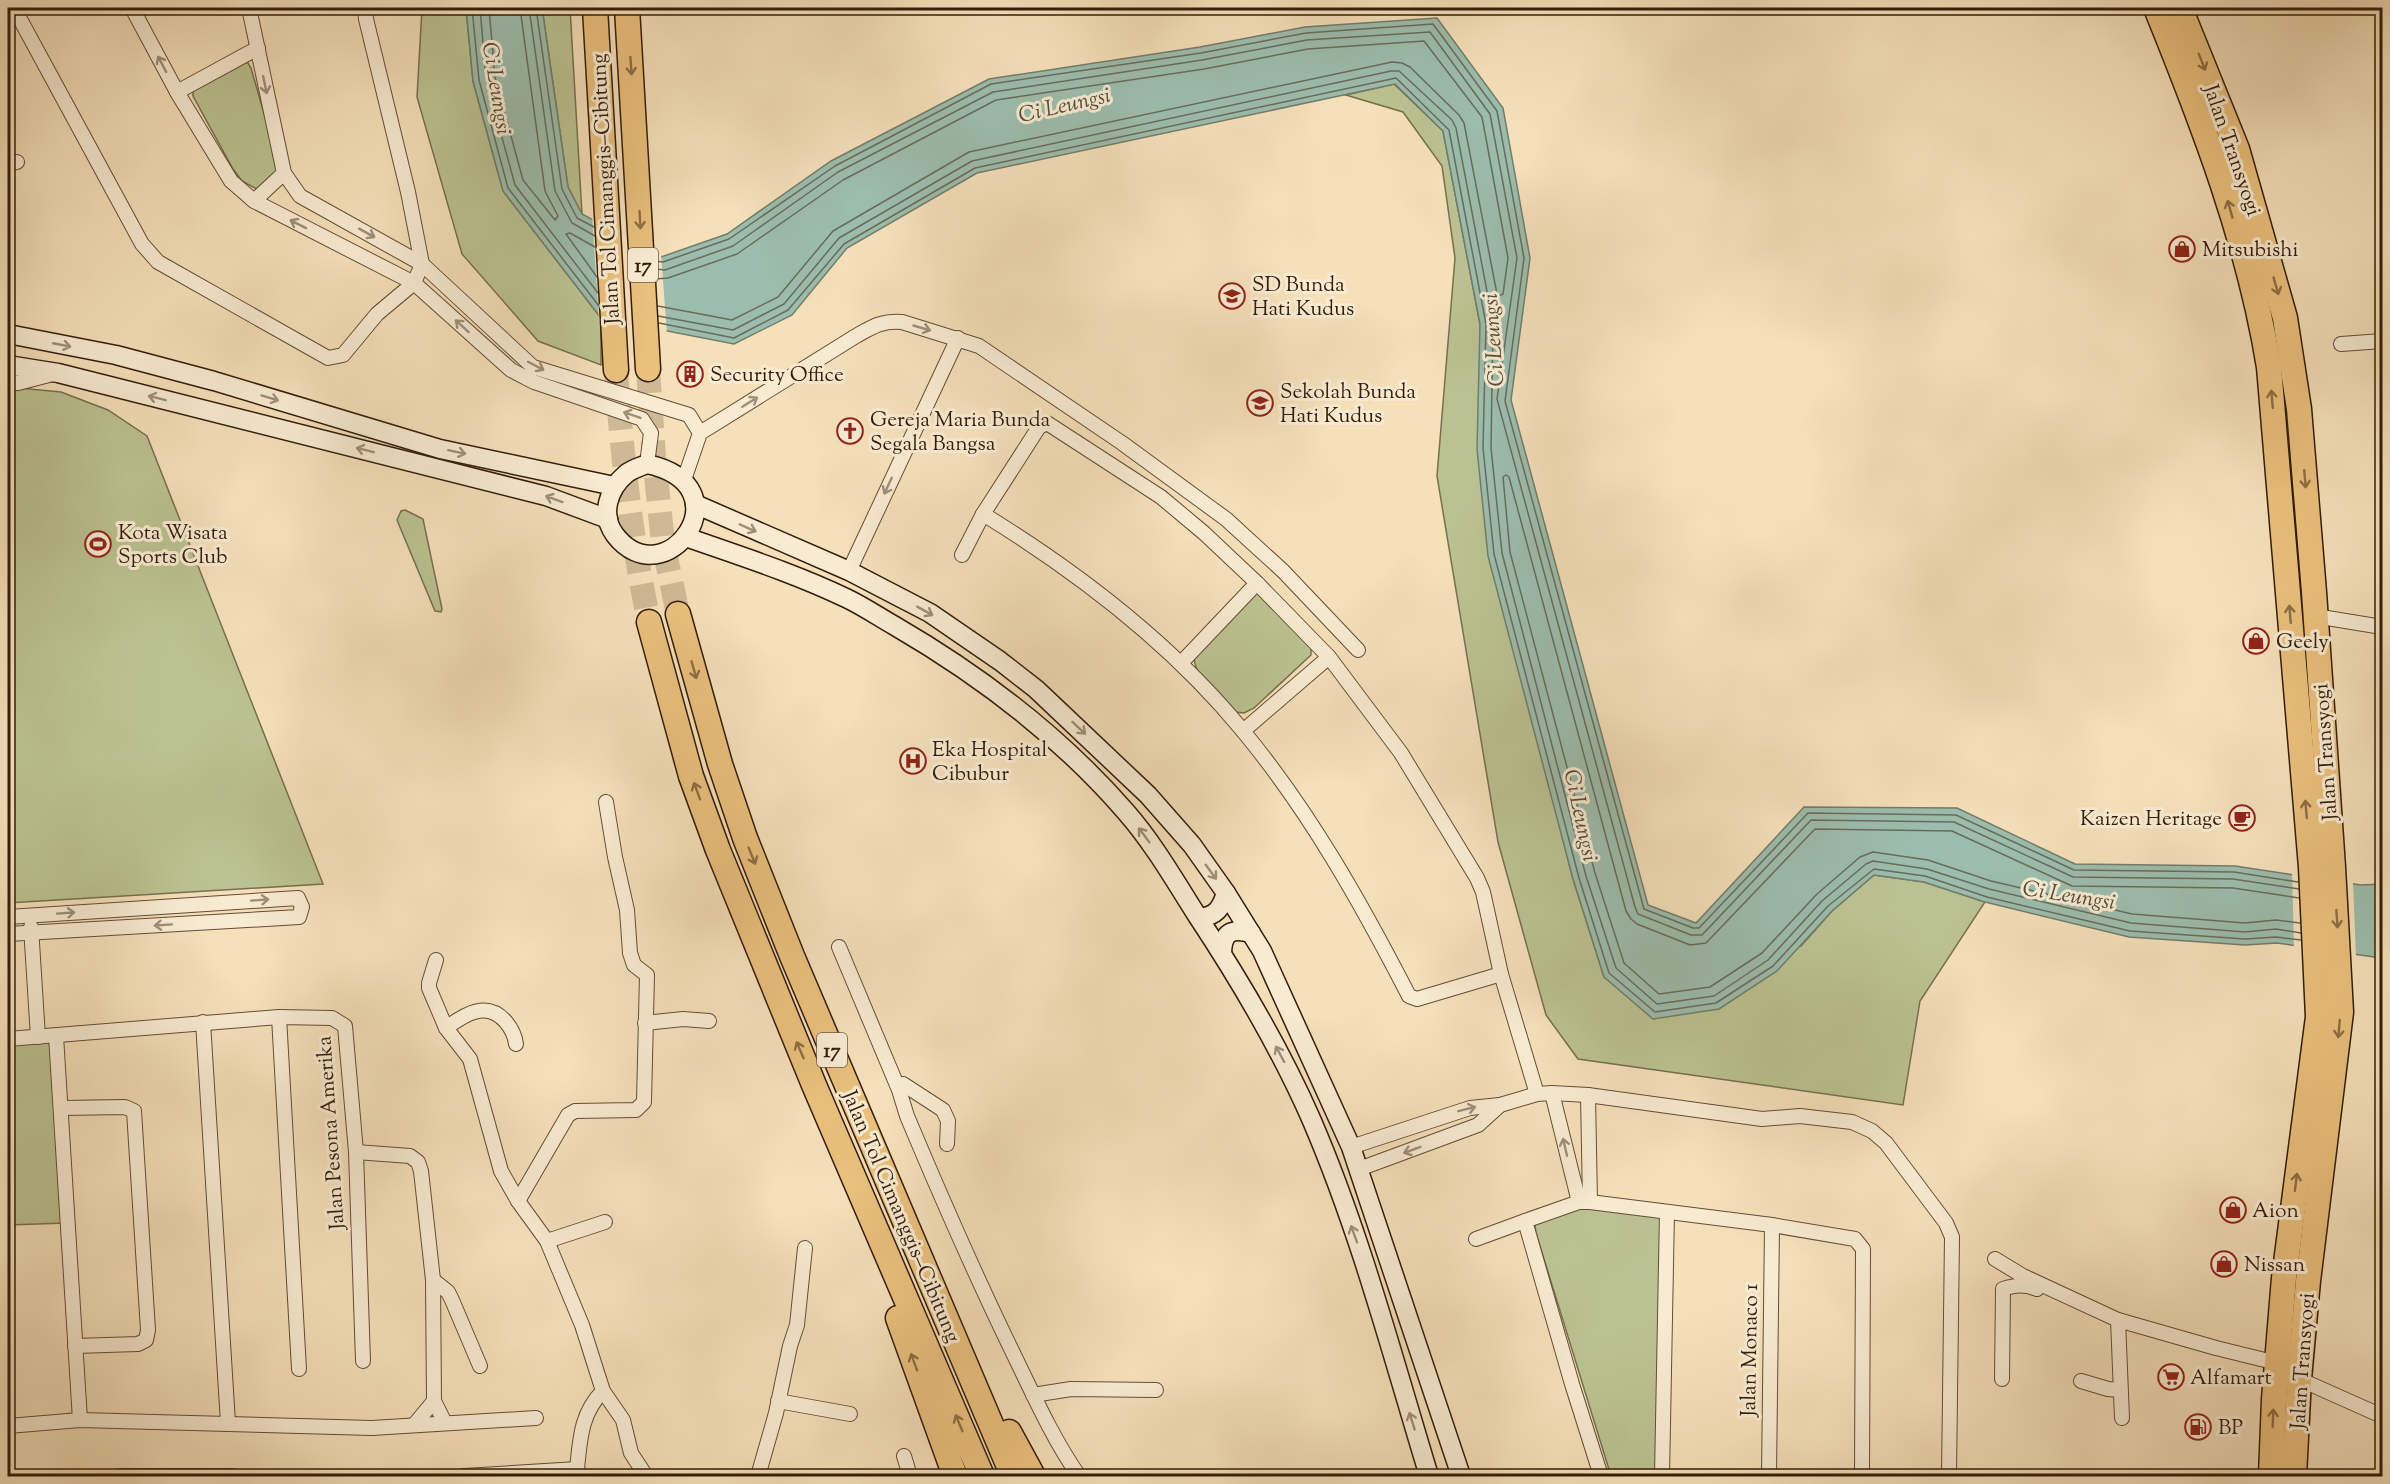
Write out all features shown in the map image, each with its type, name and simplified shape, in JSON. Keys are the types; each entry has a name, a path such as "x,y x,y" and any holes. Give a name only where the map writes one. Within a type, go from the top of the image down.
{"highway":[{"name":"Jalan Tol Cimanggis–Cibitung","path":"595,8 616,370"},
{"name":"Jalan Tol Cimanggis–Cibitung","path":"627,8 648,369"},
{"name":"Jalan Transyogi","path":"2156,8 2215,158 2261,317 2269,367 2322,867 2329,969 2341,1012 2308,1281 2299,1379 2294,1476"},
{"name":"Jalan Transyogi","path":"2180,8 2237,149 2285,318 2299,409 2315,616 2322,867"},
{"name":"Jalan Tol Cimanggis–Cibitung","path":"678,614 720,764 744,838 930,1285 1013,1476"},
{"name":"Jalan Tol Cimanggis–Cibitung","path":"649,622 691,776 718,850 814,1085 982,1476"},
{"name":"Jalan Transyogi","path":"2271,1476 2284,1278 2316,1034 2329,969"},
{"path":"814,1085 955,1476"},
{"path":"930,1285 1033,1476"}],"street":[{"path":"14,8 142,244 158,262 328,358 343,355 378,314 414,283 422,264 408,192 365,8"},
{"path":"132,8 177,92 231,181 254,201 414,283 511,370 534,382 642,419 651,433 647,464"},
{"path":"248,10 284,173 300,196 422,264 533,367 689,415 700,433"},
{"path":"177,92 258,48"},
{"path":"254,201 284,173"},
{"path":"684,480 700,433 880,323 902,322 979,346 1103,430 1226,519 1304,592 1358,650"},
{"path":"8,334 116,355 214,381 440,448 614,486"},
{"path":"849,571 958,338"},
{"path":"2341,344 2382,341"},
{"path":"8,365 58,373 546,495 608,519"},
{"path":"8,382 18,383 58,373"},
{"path":"962,555 983,514 1039,427 1047,423 1161,498 1204,533 1257,583 1329,657 1401,753 1477,878 1483,892 1501,974 1537,1094"},
{"path":"647,464 673,471 684,480 695,504 694,522 686,537 666,552 654,554 630,549 620,541 608,519 607,508 614,486 628,472 647,464"},
{"path":"695,504 849,571 930,613 1036,689 1148,795 1192,845 1226,893 1262,951 1351,1147 1461,1476"},
{"path":"983,514 1072,572 1130,618 1181,663 1243,731 1322,841 1355,895 1409,996 1419,999 1501,974"},
{"path":"686,537 772,566 847,598 946,655 1006,699 1064,748 1127,813 1162,861 1222,953 1281,1055 1313,1124 1356,1239 1429,1476"},
{"path":"1181,663 1257,583"},
{"path":"2315,616 2382,627"},
{"path":"1243,731 1329,657"},
{"path":"518,1202 568,1115 575,1111 636,1110 644,1102 646,975 634,965 630,953 627,910 606,802"},
{"path":"1199,918 1209,917 1219,910 1226,893"},
{"path":"8,917 298,898 302,907 299,917 8,934"},
{"path":"31,915 38,1037"},
{"path":"1222,953 1222,943 1229,933 1236,930 1251,933"},
{"path":"839,947 904,1083 907,1116 974,1273 1066,1459 1080,1476"},
{"path":"436,960 429,988 446,1028 470,1059 501,1171 518,1202 547,1241 582,1325 603,1391 623,1420 631,1452 646,1476"},
{"path":"446,1028 471,1013 490,1010 500,1016 509,1026 516,1044"},
{"path":"279,1017 299,1369"},
{"name":"Jalan Pesona Amerika","path":"8,1039 279,1017 332,1018 345,1026 356,1152 363,1361"},
{"path":"645,1023 683,1019 709,1021"},
{"path":"203,1022 228,1423"},
{"path":"56,1036 80,1420"},
{"path":"904,1083 943,1110 948,1121 947,1144"},
{"path":"1351,1147 1470,1108 1500,1105 1537,1094 1552,1093 1588,1095 1762,1119 1800,1116 1852,1122 1872,1131 1887,1143 1946,1223 1952,1237 1949,1476"},
{"path":"1552,1093 1584,1202"},
{"path":"1584,1202 1588,1095"},
{"path":"1359,1169 1478,1125 1500,1105"},
{"path":"61,1108 125,1107 134,1111 146,1294 148,1336 142,1343 75,1346"},
{"path":"1426,1122 1434,1142"},
{"path":"356,1152 410,1156 418,1162 433,1280 434,1401 445,1423"},
{"path":"1476,1239 1584,1202 1772,1225 1855,1239 1863,1249 1862,1476"},
{"path":"1662,1476 1667,1212"},
{"path":"1525,1221 1601,1476"},
{"path":"547,1241 604,1222"},
{"name":"Jalan Monaco 1","path":"1769,1476 1772,1225"},
{"path":"758,1476 797,1325 805,1248"},
{"path":"1995,1259 2118,1325"},
{"path":"433,1280 448,1292 480,1366"},
{"path":"2002,1378 2002,1290 2014,1285 2030,1286 2055,1295 2110,1323 2277,1363"},
{"path":"2118,1325 2122,1418"},
{"path":"2299,1379 2382,1416"},
{"path":"2081,1381 2120,1390"},
{"path":"1033,1395 1071,1389 1156,1390"},
{"path":"464,1476 579,1473 582,1428 590,1406 603,1391"},
{"path":"414,1425 434,1401"},
{"path":"778,1401 850,1414"},
{"path":"8,1421 80,1420 372,1428 536,1418"},
{"path":"904,1456 910,1476"},
{"path":"120,1476 233,1476"}],"green space":[{"path":"422,8 466,8 473,81 503,191 601,318 601,365 538,341 462,254 417,97"},
{"path":"542,8 570,8 582,214 568,187"},
{"path":"246,60 251,68 284,183 268,195 242,181 233,169 193,96 193,88"},
{"path":"1394,84 1443,131 1480,324 1545,768 1573,879 1604,977 1801,946 1832,911 1874,875 1924,882 1985,902 1920,1001 1903,1105 1578,1059 1546,1015 1498,842 1437,476 1455,258 1442,166 1403,112 1346,95"},
{"name":"Kota Wisata Sports Club","path":"8,387 61,392 108,410 147,436 323,884 8,903"},
{"path":"405,510 423,519 441,612 435,611 397,520 401,511"},
{"path":"1258,593 1311,646 1311,655 1254,708 1244,713 1235,712 1202,677 1194,661 1195,653 1249,596"},
{"path":"45,1041 50,1044 66,1223 8,1225 8,1043"},
{"path":"1575,1206 1662,1216 1660,1476 1611,1476 1536,1233 1535,1225 1540,1219"}],"water":[{"name":"Ci Leungsi","path":"466,8 542,8 568,187 582,214 661,257 727,234 831,161 989,79 1200,47 1305,27 1437,18 1503,108 1530,258 1511,400 1648,905 1696,923 1804,807 1957,808 2075,864 2235,866 2361,885 2382,884 2382,956 2374,957 2277,943 2245,945 2129,937 1985,902 1924,882 1874,875 1832,911 1777,971 1719,1009 1653,1019 1604,977 1573,879 1488,556 1477,449 1480,324 1443,131 1395,84 977,173 847,248 792,315 734,344 601,318 503,191 473,81"}],"pier":[{"path":"592,216 661,253 667,334 599,321"},
{"path":"2292,871 2321,876 2323,953 2294,948"},
{"path":"2324,876 2353,881 2356,957 2327,953"}],"tunnel":[{"path":"648,369 663,543 678,614"},
{"path":"616,370 628,496 649,622"}],"place":[{"name":"Mitsubishi","path":"2182,249"},
{"name":"SD Bunda Hati Kudus","path":"1232,296"},
{"name":"Security Office","path":"690,374"},
{"name":"Sekolah Bunda Hati Kudus","path":"1260,403"},
{"name":"Gereja Maria Bunda Segala Bangsa","path":"850,431"},
{"name":"Kota Wisata Sports Club","path":"98,544"},
{"name":"Geely","path":"2256,641"},
{"name":"Eka Hospital Cibubur","path":"913,761"},
{"name":"Kaizen Heritage","path":"2242,818"},
{"name":"Aion","path":"2233,1210"},
{"name":"Nissan","path":"2224,1264"},
{"name":"Alfamart","path":"2171,1377"},
{"name":"BP","path":"2198,1427"}]}
